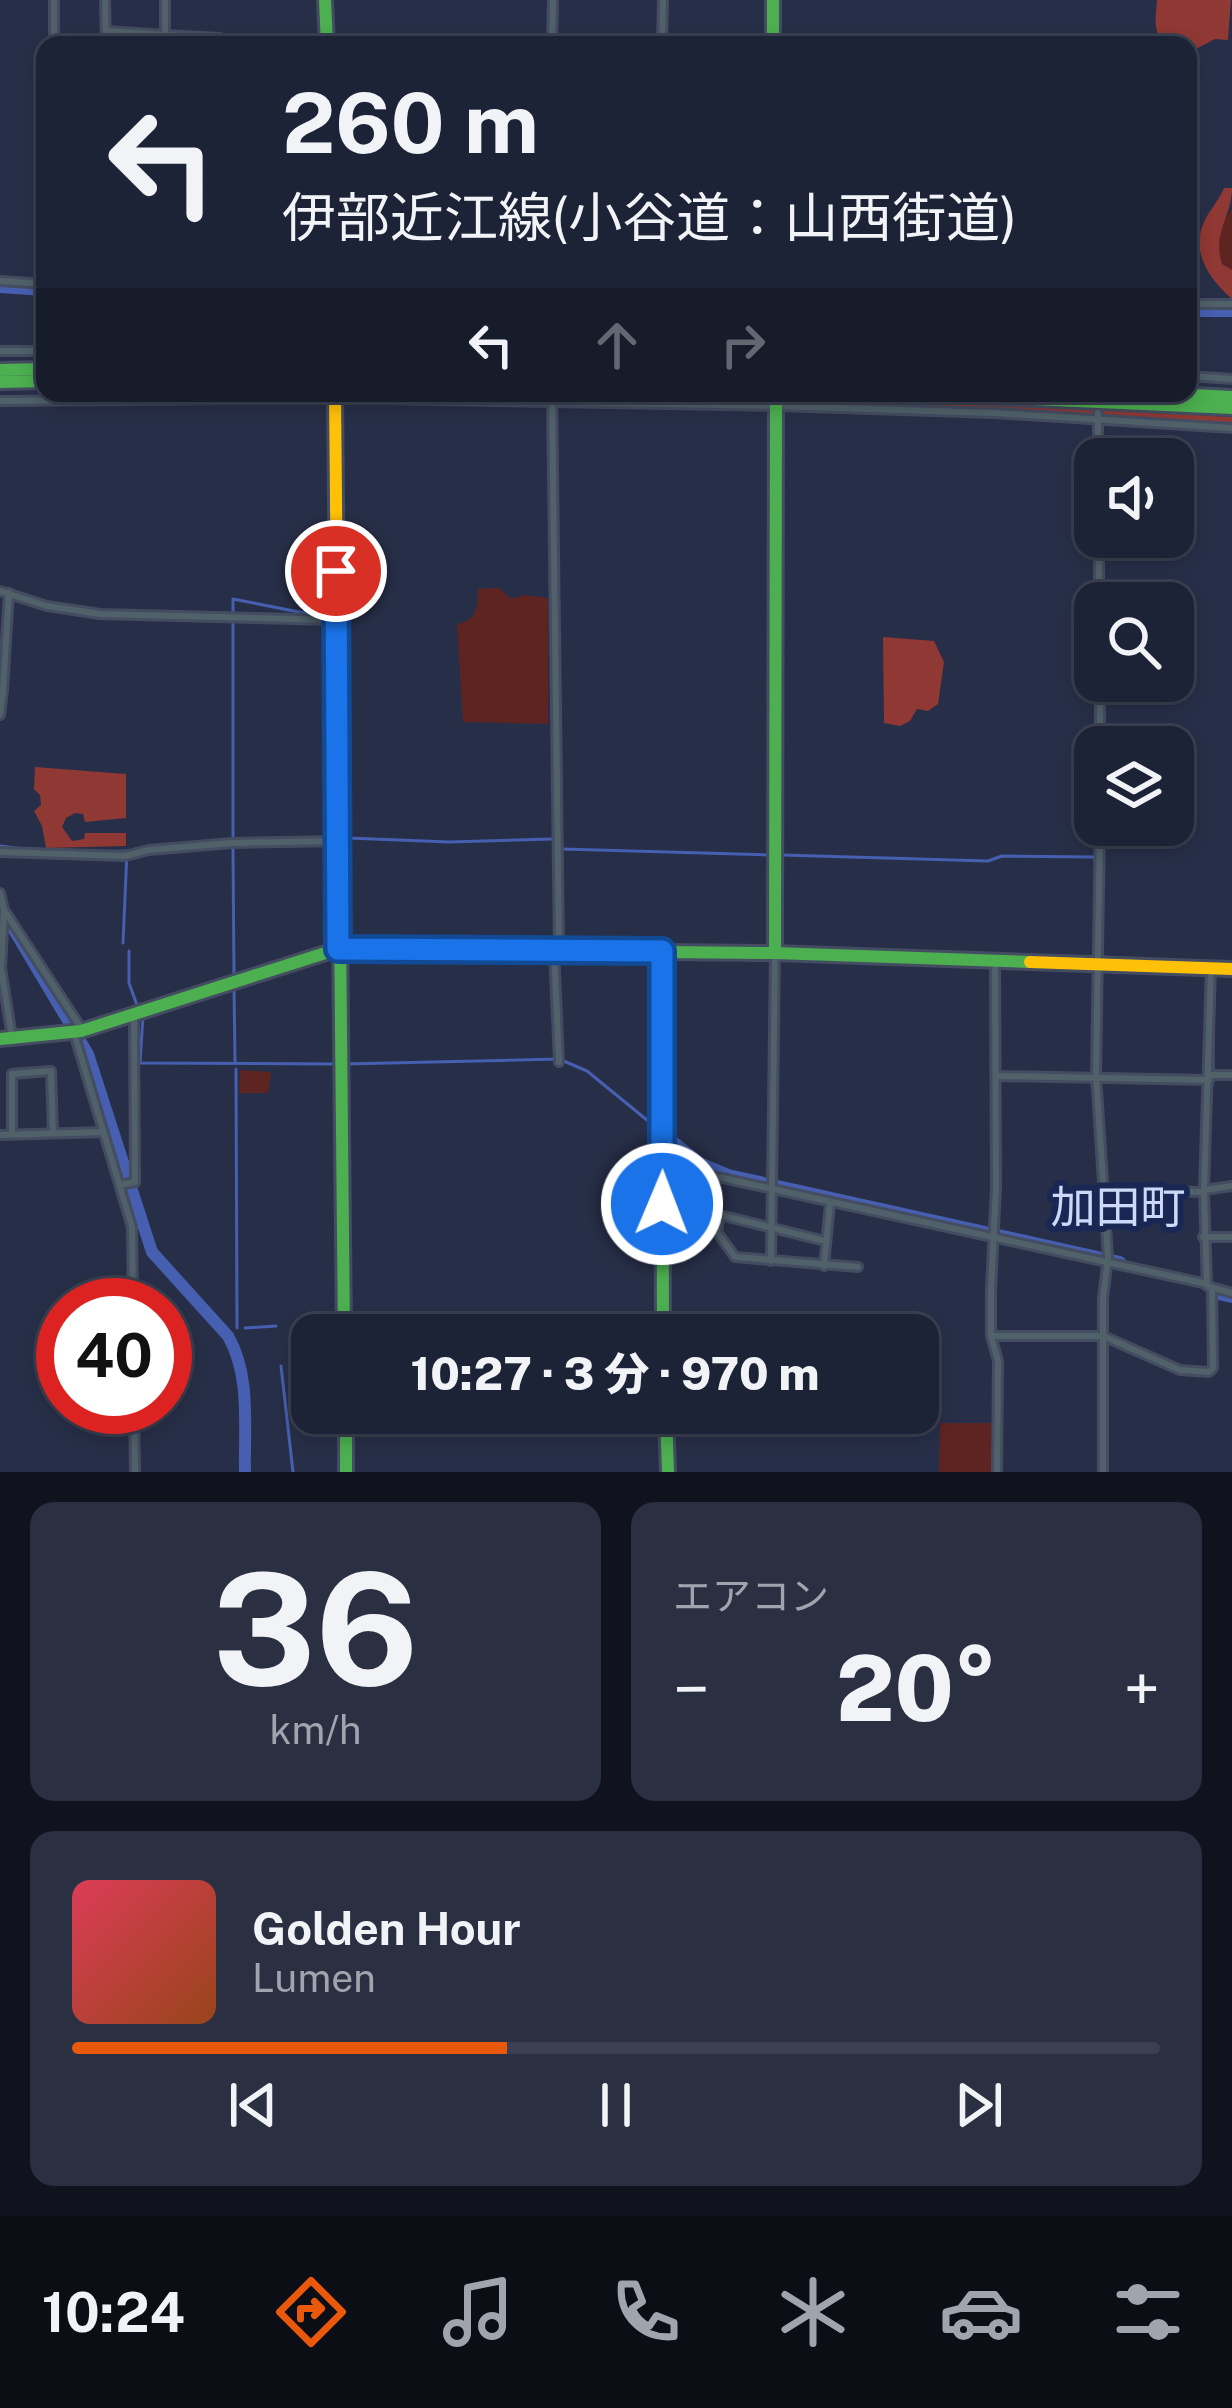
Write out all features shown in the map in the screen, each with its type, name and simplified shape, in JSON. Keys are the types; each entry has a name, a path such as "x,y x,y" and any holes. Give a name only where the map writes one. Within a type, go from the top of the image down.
{"main road":[{"path":"325,0 327,36"},
{"path":"773,0 773,36"},
{"path":"0,370 36,370"},
{"path":"0,382 36,382"},
{"path":"1197,395 1232,397"},
{"path":"335,402 344,1314"},
{"path":"775,953 776,402"},
{"path":"1098,402 1232,408"},
{"path":"6,1038 80,1032 338,949 775,953 1220,969"},
{"path":"662,951 663,1314"},
{"path":"346,1434 346,1472"},
{"path":"667,1434 668,1472"}],"street":[{"path":"54,0 54,36"},
{"path":"105,0 107,36"},
{"path":"165,0 165,35"},
{"path":"552,36 554,0"},
{"path":"662,36 663,0"},
{"path":"107,31 183,36"},
{"path":"0,281 36,283"},
{"path":"1197,304 1232,304"},
{"path":"0,351 36,351"},
{"path":"1197,377 1232,379"},
{"path":"0,401 36,400"},
{"path":"552,402 559,1059"},
{"path":"810,402 1232,428"},
{"path":"1098,417 1098,438"},
{"path":"0,715 4,592 47,606 100,614 337,620"},
{"path":"0,852 126,856 232,843 338,841"},
{"path":"1100,846 1097,1079 1108,1260 1102,1472"},
{"path":"0,893 6,1038"},
{"path":"4,910 80,1032 132,1228 133,1278"},
{"path":"771,1261 775,953"},
{"path":"995,961 991,1336 998,1361 997,1472"},
{"path":"991,1336 1103,1336 1180,1370 1209,1372 1213,1368 1204,1191 1220,969"},
{"path":"121,1185 135,1183 139,1012"},
{"path":"12,1134 12,1074 51,1071 53,1133"},
{"path":"996,1076 1232,1075"},
{"path":"0,1135 105,1132"},
{"path":"663,1165 1108,1260 1232,1293"},
{"path":"697,1173 689,1206 825,1241"},
{"path":"1106,1190 1204,1191 1232,1186"},
{"path":"824,1266 830,1204"},
{"path":"720,1216 717,1232 735,1256 858,1267"},
{"path":"1204,1237 1232,1237"},
{"path":"134,1434 135,1472"}],"shaded area":[{"path":"1157,0 1231,0 1228,40 1215,39 1197,48 1197,36 1160,36"},
{"path":"1224,188 1232,188 1220,253 1222,264 1232,270 1232,299 1210,274 1199,244 1204,222"},
{"path":"1232,209 1232,270 1222,264 1218,242"},
{"path":"663,402 767,402 767,404"},
{"path":"900,402 1094,410 1092,417 780,403"},
{"path":"1102,410 1232,417 1232,426 1105,419"},
{"path":"499,588 511,599 524,595 548,598 548,724 463,722 457,624 475,612 478,589"},
{"path":"883,637 934,641 944,662 938,704 928,711 917,709 900,726 884,723"},
{"path":"35,767 126,774 126,818 85,822 83,814 75,813 62,827 72,841 84,839 85,833 126,833 126,846 46,848 34,811 41,805 34,789"},
{"path":"240,1070 271,1072 268,1093 239,1093"},
{"path":"940,1423 992,1423 992,1472 939,1472"}],"waterway":[{"path":"780,0 780,36"},
{"path":"0,287 36,289"},
{"path":"1197,311 1232,311"},
{"path":"233,612 233,599 324,617"},
{"path":"233,622 233,836"},
{"path":"235,839 329,838"},
{"path":"348,838 552,839"},
{"path":"135,849 232,839"},
{"path":"1,846 37,851"},
{"path":"233,848 234,975"},
{"path":"562,849 770,855"},
{"path":"89,852 127,851 123,943"},
{"path":"782,855 988,861 1002,856 1094,857 1096,865"},
{"path":"14,930 88,1054 152,1252 228,1336 235,1351 245,1402 245,1472"},
{"path":"129,951 129,983 138,1008"},
{"path":"1103,957 1148,962"},
{"path":"234,987 235,1061"},
{"path":"1213,992 1213,1070"},
{"path":"143,1016 140,1063 335,1064"},
{"path":"345,1064 559,1059 587,1071 658,1129"},
{"path":"236,1069 237,1328"},
{"path":"1209,1131 1212,1081"},
{"path":"668,1138 700,1163 728,1175 1120,1262"},
{"path":"658,1180 658,1314"},
{"path":"1214,1293 1232,1297"},
{"path":"245,1328 276,1326"},
{"path":"281,1366 293,1472"},
{"path":"661,1434 662,1472"}],"traffic: fast":[{"path":"325,0 327,36"},
{"path":"773,0 773,36"},
{"path":"0,370 36,369"},
{"path":"0,382 36,381"},
{"path":"1197,395 1232,397"},
{"path":"775,953 776,402"},
{"path":"1098,402 1232,408"},
{"path":"340,927 344,1314"},
{"path":"0,1039 81,1031 338,949 775,953 1030,962"},
{"path":"662,951 663,1314"},
{"path":"346,1434 346,1472"},
{"path":"667,1434 668,1472"}],"traffic: slow":[{"path":"335,402 340,927"},
{"path":"1030,962 1232,969"}],"district":[{"name":"加田町","path":"1118,1207"}],"route":[{"path":"336,571 338,949 662,951 662,1204"}]}
